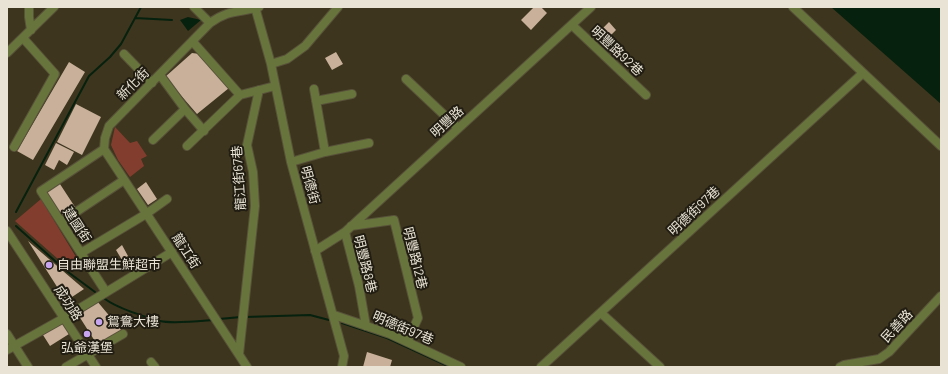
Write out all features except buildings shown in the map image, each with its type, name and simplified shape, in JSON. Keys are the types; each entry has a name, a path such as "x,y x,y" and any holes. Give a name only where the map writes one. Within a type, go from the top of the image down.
{"street":[{"path":"29,7 31,30"},
{"path":"7,53 54,7"},
{"path":"194,7 210,23"},
{"name":"新化街","path":"104,149 105,138 109,126 210,23 220,16 230,12 257,7"},
{"name":"明德街","path":"257,7 271,64 291,162 344,356 342,367"},
{"path":"271,64 287,59 305,46 338,7"},
{"name":"明豐路","path":"315,251 348,228 591,7"},
{"path":"793,7 941,146"},
{"name":"明豐路92巷","path":"572,25 646,95"},
{"path":"14,147 55,74 22,38"},
{"path":"193,42 240,95"},
{"path":"124,54 152,83"},
{"name":"明德街97巷","path":"541,367 863,73"},
{"path":"160,74 185,109 204,131"},
{"path":"406,79 458,128"},
{"path":"187,146 240,95 275,86"},
{"path":"314,89 325,152"},
{"name":"龍江街67巷","path":"239,354 254,206 253,172 247,145 259,90"},
{"path":"316,101 352,94"},
{"path":"152,140 185,109"},
{"path":"291,162 325,152 369,143"},
{"name":"龍江街","path":"104,149 247,367"},
{"name":"建國街","path":"104,149 41,191 106,292"},
{"path":"61,222 124,180"},
{"path":"81,253 146,214 167,199"},
{"name":"明豐路12巷","path":"348,228 394,220 418,318 407,342"},
{"name":"明豐路8巷","path":"348,228 366,326"},
{"name":"成功路","path":"7,231 96,367"},
{"path":"7,350 64,318 172,252"},
{"name":"民善路","path":"840,367 879,358 889,352 941,296"},
{"path":"600,313 660,367"},
{"name":"明德街97巷","path":"334,315 390,334 461,367"},
{"path":"7,334 28,367"},
{"path":"66,367 123,334"}],"shaded area":[{"path":"831,7 941,7 941,104"},
{"path":"188,17 201,20 188,31 180,20"},
{"path":"115,127 130,143 137,141 147,156 141,159 144,166 130,177 118,160 111,145"},
{"path":"41,199 76,257 67,267 15,221"}],"waterway":[{"path":"16,212 89,76 110,57 121,44 141,7"},
{"path":"135,18 172,20"},
{"path":"16,226 64,269 95,292"},
{"path":"105,299 139,315 165,322 213,320"},
{"path":"245,317 310,315 329,320"},
{"path":"219,319 241,317"},
{"path":"342,323 387,338 450,367"}],"place":[{"name":"自由聯盟生鮮超市","path":"49,265"},
{"name":"鴛鴦大樓","path":"99,322"},
{"name":"弘爺漢堡","path":"87,334"}]}
